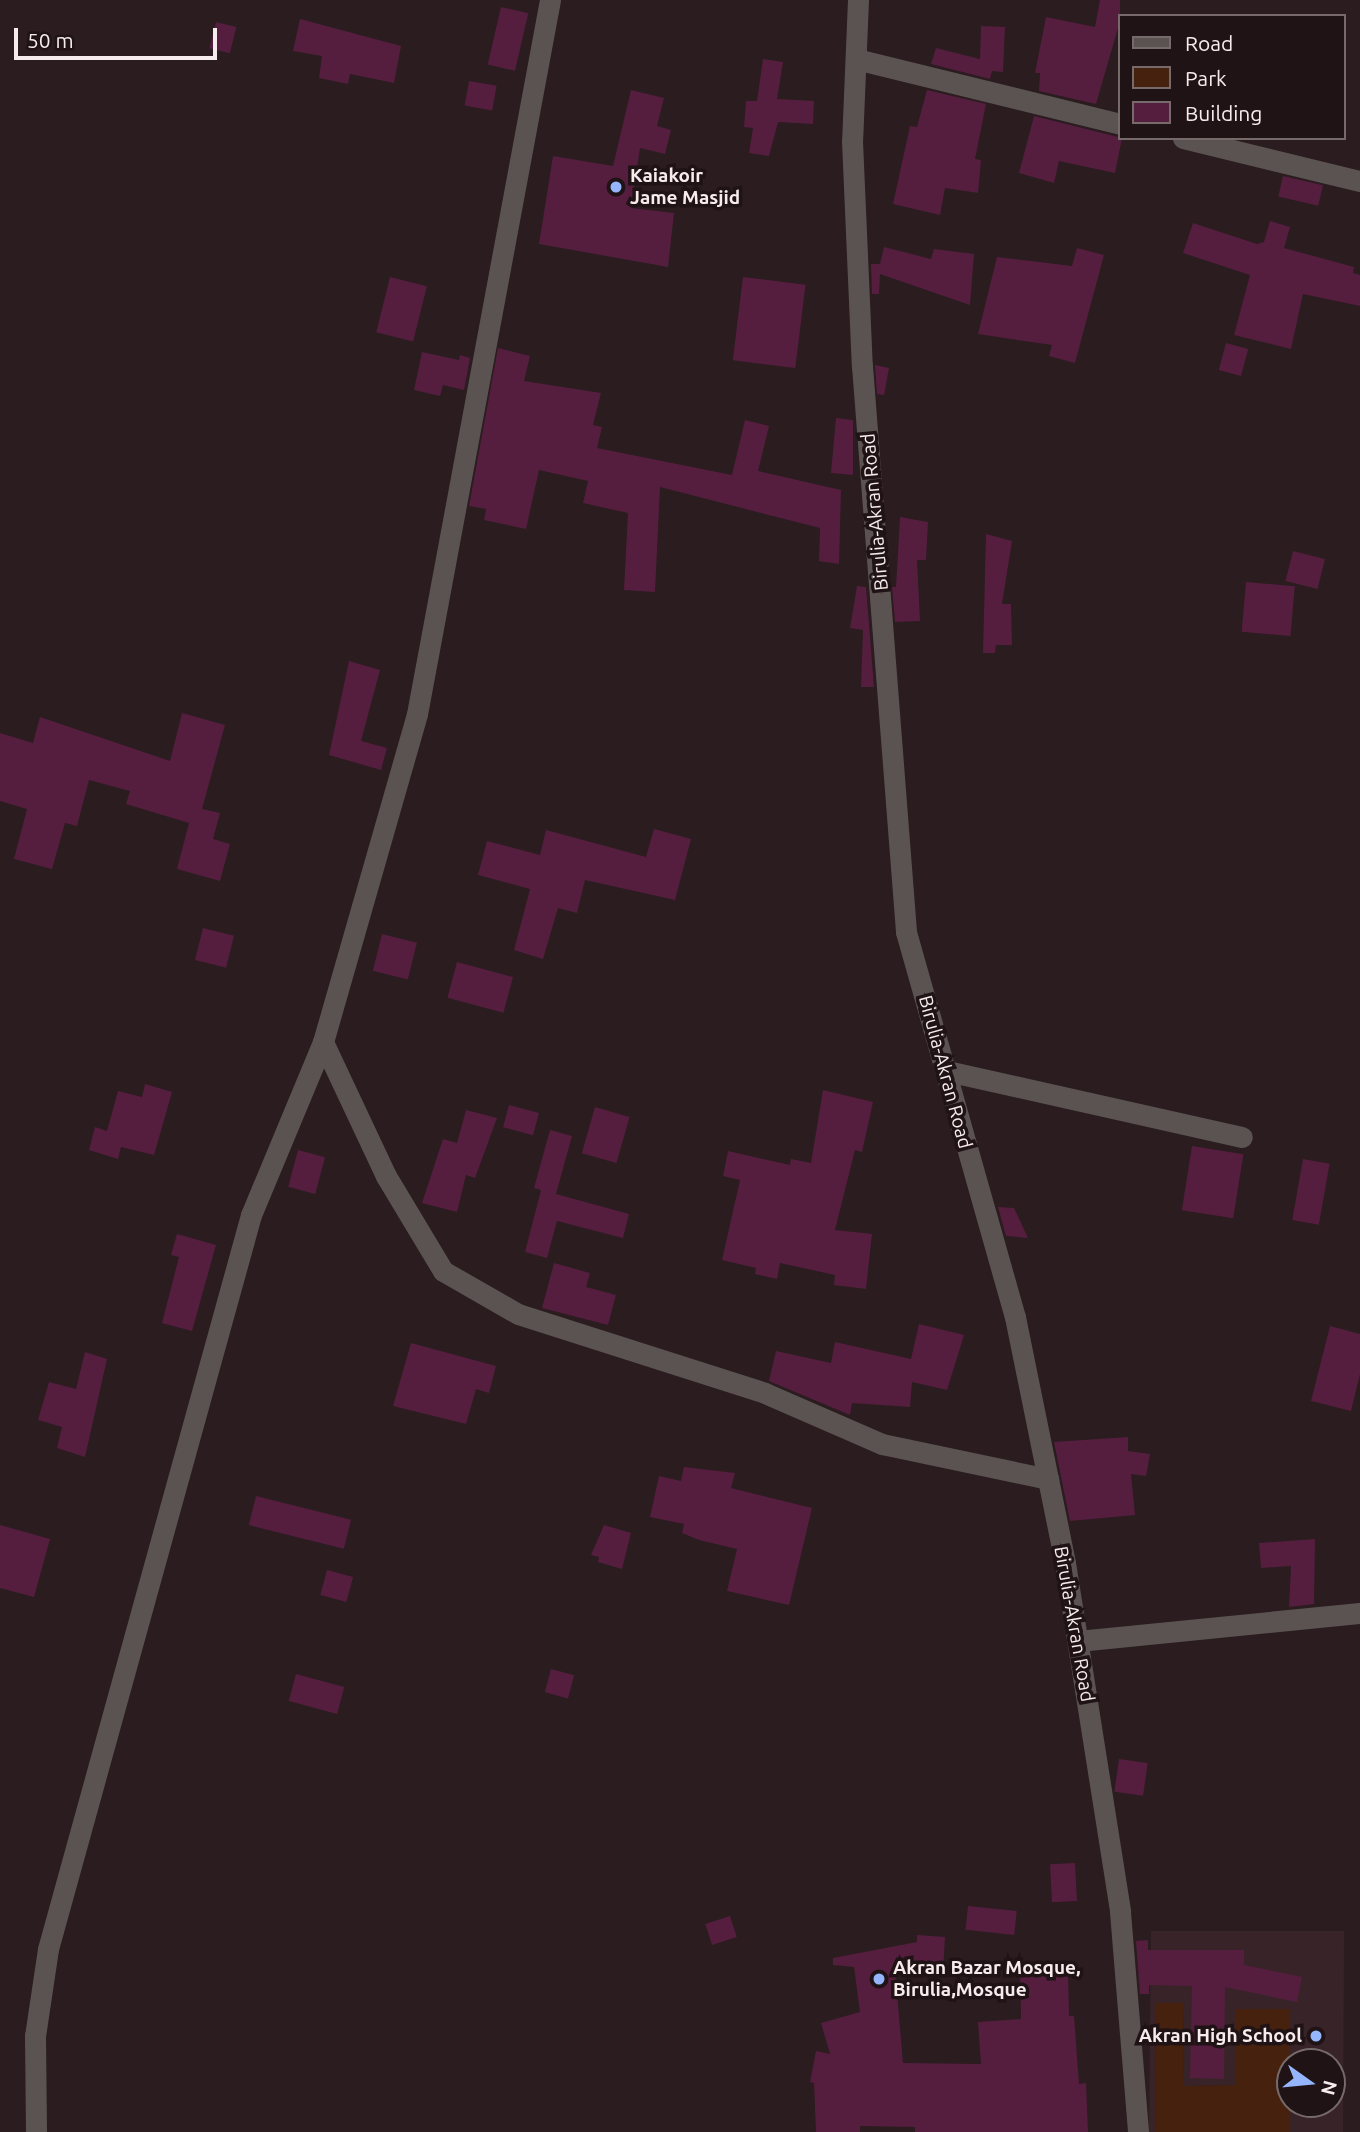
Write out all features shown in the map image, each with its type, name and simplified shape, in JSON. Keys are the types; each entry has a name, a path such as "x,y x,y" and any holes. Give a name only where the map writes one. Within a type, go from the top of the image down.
{"street":[{"path":"36,2132 35,2036 48,1949 251,1215 323,1042 417,714 550,0"},
{"name":"Birulia-Akran Road","path":"858,0 852,141 862,366 906,932 1016,1317 1048,1479 1078,1641 1120,1912 1138,2132"},
{"path":"856,59 1118,124"},
{"path":"1191,140 1360,181"},
{"path":"323,1042 386,1176 443,1271 518,1314 765,1393 882,1444 1048,1479"},
{"path":"947,1071 1242,1137"},
{"path":"1078,1641 1360,1613"}],"shaded area":[{"name":"Akran High School","path":"1151,1931 1344,1931 1343,2048 1288,2048 1288,2009 1235,2085 1184,2086 1183,2003 1155,2003 1156,2132 1149,2132"},
{"name":"Akran High School","path":"1289,2118 1343,2118 1343,2132 1289,2132"}],"green space":[{"path":"1155,2003 1183,2003 1184,2086 1235,2085 1235,2009 1289,2009 1289,2048 1276,2048 1276,2118 1289,2118 1289,2132 1156,2132"}],"building":[{"path":"1100,0 1120,0 1118,28 1096,104 1039,91 1040,73 1035,73 1046,17 1095,27"},
{"path":"501,7 528,13 515,71 488,64"},
{"path":"300,19 401,46 394,83 350,74 348,84 319,78 322,56 293,51"},
{"path":"216,22 236,27 230,53 209,48"},
{"path":"981,26 1005,27 1003,72 992,71 990,79 931,64 936,48 980,59"},
{"path":"763,59 783,62 777,99 814,101 813,124 778,122 769,156 749,153 753,128 744,127 746,101 757,101"},
{"path":"469,81 497,86 492,110 465,106"},
{"path":"631,90 664,98 657,126 671,130 665,154 640,148 631,208 674,213 668,267 539,244 553,156 613,166"},
{"path":"927,90 986,104 975,159 981,160 978,193 945,188 940,215 893,204 910,126 917,127"},
{"path":"1034,116 1122,140 1115,173 1059,161 1054,183 1019,173"},
{"path":"1283,176 1323,185 1318,206 1278,196"},
{"path":"1270,221 1290,227 1284,248 1354,267 1353,273 1360,275 1360,306 1303,294 1291,349 1234,335 1250,275 1183,253 1193,223 1257,244 1264,242"},
{"path":"884,247 931,259 934,249 974,254 970,305 880,274 879,294 872,294 871,264 880,264"},
{"path":"1077,248 1104,255 1075,363 1049,356 1052,345 978,334 997,257 1072,266"},
{"path":"390,277 427,286 413,341 376,332"},
{"path":"743,277 806,285 795,368 733,360"},
{"path":"1226,343 1248,349 1241,376 1219,370"},
{"path":"498,348 530,356 524,381 601,393 593,425 602,427 597,448 732,475 745,420 769,426 758,471 841,490 839,564 819,561 820,528 660,487 655,592 624,590 628,513 583,503 588,481 539,470 526,529 484,520 486,509 469,506"},
{"path":"422,352 459,360 460,355 470,358 464,390 443,385 440,396 414,390"},
{"path":"875,365 889,368 884,395 877,394"},
{"path":"836,418 853,420 853,475 831,473"},
{"path":"900,517 928,522 926,560 917,560 920,621 895,622 892,587 896,587"},
{"path":"986,534 1012,541 1002,604 1011,604 1012,645 996,645 995,653 983,653"},
{"path":"1293,551 1325,559 1318,589 1286,581"},
{"path":"1246,582 1295,586 1290,636 1242,632"},
{"path":"857,586 866,587 874,687 861,687 863,630 850,628"},
{"path":"349,661 380,670 361,741 387,748 381,770 329,755"},
{"path":"182,713 225,725 202,809 220,813 213,839 230,844 220,881 177,869 189,823 126,804 130,791 89,780 77,826 65,823 52,869 14,859 27,809 0,801 0,733 33,743 40,717 170,761"},
{"path":"654,829 691,839 675,900 585,880 577,913 558,908 543,959 514,950 530,889 478,875 487,841 540,855 546,830 646,857"},
{"path":"203,928 234,936 226,968 195,960"},
{"path":"382,934 417,943 408,980 373,971"},
{"path":"457,962 513,977 503,1013 447,998"},
{"path":"145,1084 172,1092 154,1155 121,1147 118,1159 89,1150 95,1127 107,1131 118,1091 142,1097"},
{"path":"823,1090 873,1102 862,1152 855,1150 835,1230 872,1234 866,1289 834,1285 835,1275 780,1263 777,1279 755,1274 756,1268 722,1260 740,1180 723,1176 728,1151 790,1165 791,1159 811,1163"},
{"path":"509,1105 539,1113 533,1135 503,1127"},
{"path":"595,1107 630,1117 616,1163 582,1153"},
{"path":"466,1110 497,1118 475,1178 466,1175 457,1212 422,1203 443,1139 457,1143"},
{"path":"550,1130 572,1136 556,1194 629,1214 623,1238 557,1221 547,1258 525,1252 541,1190 534,1188"},
{"path":"1192,1146 1243,1154 1233,1218 1182,1210"},
{"path":"298,1150 325,1157 315,1194 288,1187"},
{"path":"1303,1159 1330,1164 1319,1225 1292,1220"},
{"path":"998,1207 1014,1208 1028,1238 1006,1236"},
{"path":"177,1234 216,1245 192,1331 162,1323 179,1257 171,1255"},
{"path":"554,1263 590,1273 586,1287 616,1295 608,1325 542,1308"},
{"path":"919,1324 964,1335 947,1390 912,1382 910,1407 852,1403 850,1415 769,1381 776,1351 831,1363 835,1342 911,1359"},
{"path":"1330,1326 1360,1334 1360,1374 1351,1411 1311,1401"},
{"path":"411,1343 496,1366 489,1393 476,1389 466,1424 393,1406"},
{"path":"85,1352 107,1359 85,1457 57,1448 62,1427 38,1420 49,1382 76,1389"},
{"path":"1128,1437 1128,1451 1150,1454 1146,1476 1131,1474 1135,1515 1070,1521 1054,1442"},
{"path":"684,1467 735,1473 731,1488 812,1508 789,1605 727,1591 737,1549 682,1533 684,1524 650,1517 659,1476 681,1481"},
{"path":"256,1496 351,1520 344,1549 249,1525"},
{"path":"0,1525 50,1539 34,1597 0,1588"},
{"path":"604,1525 631,1533 622,1569 598,1562 599,1557 591,1555"},
{"path":"1315,1539 1314,1604 1289,1607 1291,1566 1261,1568 1259,1543"},
{"path":"327,1570 353,1577 346,1602 320,1595"},
{"path":"551,1669 574,1675 568,1698 545,1692"},
{"path":"296,1674 344,1687 337,1714 289,1701"},
{"path":"1119,1759 1148,1763 1143,1796 1114,1792"},
{"path":"1075,1863 1077,1901 1052,1902 1050,1864"},
{"path":"968,1906 1017,1911 1014,1935 965,1930"},
{"path":"730,1916 737,1937 712,1945 705,1924"},
{"path":"917,1935 945,1937 943,1973 895,1970 903,2063 981,2064 978,2022 1021,2019 1020,1967 1068,1966 1069,2016 1074,2016 1079,2084 1086,2083 1088,2132 915,2132 915,2127 860,2126 860,2132 816,2132 814,2083 810,2082 816,2051 830,2054 821,2023 860,2012 854,1967 833,1965 833,1958 917,1942"},
{"path":"1148,1940 1148,1950 1244,1950 1244,1965 1302,1977 1297,2002 1225,1987 1224,2079 1190,2078 1192,1986 1149,1985 1149,1994 1140,1994 1136,1941"}],"place":[{"name":"Kaiakoir Jame Masjid","path":"616,187"},
{"name":"Akran Bazar Mosque, Birulia,Mosque","path":"879,1979"},
{"name":"Akran High School","path":"1316,2036"}]}
